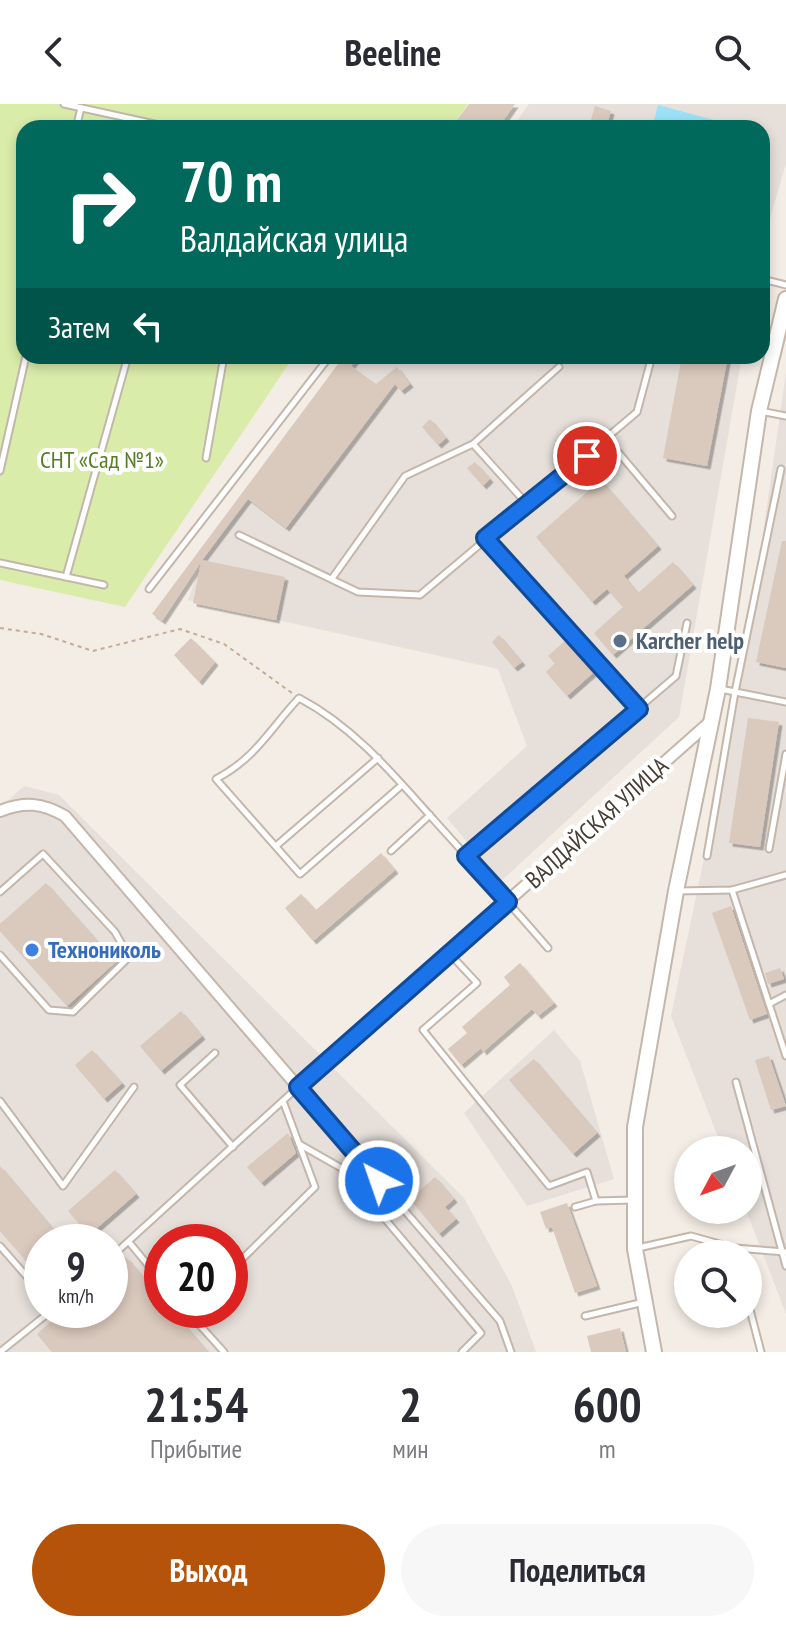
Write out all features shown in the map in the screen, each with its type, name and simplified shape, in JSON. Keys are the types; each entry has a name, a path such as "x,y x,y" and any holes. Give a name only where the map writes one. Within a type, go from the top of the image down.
{"street":[{"name":"ВАЛДАЙСКАЯ УЛИЦА","path":"654,1352 635,1249 635,1127 676,891 718,689 759,411 784,318 786,299"},
{"name":"ВАЛДАЙСКАЯ УЛИЦА","path":"298,1087 711,721"},
{"path":"0,811 17,804 44,804 65,816 298,1087"}],"lane":[{"path":"64,104 135,120"},
{"path":"78,120 81,108"},
{"path":"0,471 24,364"},
{"path":"66,577 126,364"},
{"path":"206,458 223,364"},
{"path":"149,589 324,364"},
{"path":"239,535 333,577 358,592 420,595 637,412 650,364"},
{"path":"333,577 405,476 473,444 559,367"},
{"path":"759,411 786,416"},
{"path":"607,439 672,516"},
{"path":"473,444 527,504"},
{"path":"707,856 735,692 781,469"},
{"path":"485,538 639,709"},
{"path":"0,563 104,585"},
{"path":"466,856 676,676 687,623"},
{"path":"718,689 786,702"},
{"path":"402,785 300,874 216,779 255,754 299,698 330,714 378,758 548,948"},
{"path":"769,849 786,754"},
{"path":"276,846 378,758"},
{"path":"391,851 430,815"},
{"path":"0,892 43,854 115,932 129,957 73,1012 49,1010 0,955"},
{"path":"676,891 732,890 785,878"},
{"path":"732,890 786,1056"},
{"path":"450,954 477,983 423,1030 549,1186 587,1172 596,1201"},
{"path":"769,1004 786,995"},
{"path":"215,1053 180,1085 233,1147"},
{"path":"736,1082 786,1266"},
{"path":"0,1101 63,1186 134,1087"},
{"path":"144,1260 129,1242 298,1087 500,1321 511,1352"},
{"path":"248,1253 315,1187 283,1101"},
{"path":"299,1144 343,1169 481,1333 462,1352"},
{"path":"575,1207 596,1201 635,1200"},
{"path":"635,1249 691,1236 703,1240"},
{"path":"0,1246 24,1273"},
{"path":"762,1252 784,1252"},
{"path":"585,1316 645,1301"},
{"path":"0,1352 30,1328"},
{"path":"202,1328 224,1352"},
{"path":"755,1328 761,1352"}],"path":[{"path":"0,628 41,634 93,651 180,629 224,644 299,698"}],"shaded area":[{"path":"529,104 786,104 786,163 770,219 770,120 518,120"},
{"path":"341,364 741,364 679,717 500,882 447,818 527,746 498,669 188,600 202,562"},
{"path":"786,373 786,1314 762,1252 762,1240 758,1240 751,1224 762,1224 762,1136 718,1136 671,1016 743,673"},
{"path":"24,786 59,795 464,1198 512,1286 536,1352 0,1352 0,808"},
{"path":"554,1030 580,1061 614,1179 527,1206 464,1113"}],"green space":[{"name":"СНТ «Сад №1»","path":"0,104 468,104 457,120 16,120 16,364 289,364 125,607 0,580"}],"water":[{"path":"658,105 714,120 654,120"}],"building":[{"path":"469,104 515,104 504,120 457,120"},
{"path":"595,106 611,111 608,120 591,120"},
{"path":"338,364 353,364 351,366 376,384 397,367 410,384 401,391 395,384 286,528 248,499 202,560 285,577 276,620 193,603 201,562 162,621 152,614"},
{"path":"681,364 726,364 707,466 663,458"},
{"path":"430,419 446,438 438,445 422,427"},
{"path":"475,462 490,479 483,486 467,468"},
{"path":"601,480 658,546 624,576 638,593 673,562 693,585 613,655 594,633 623,607 607,589 592,602 536,537"},
{"path":"782,541 786,541 786,668 756,662"},
{"path":"499,635 522,662 514,668 492,642"},
{"path":"191,638 215,662 199,682 174,655"},
{"path":"565,641 593,673 567,696 546,672 555,663 548,656"},
{"path":"748,718 779,722 760,847 729,843"},
{"path":"381,853 395,870 313,941 285,908 301,894 316,910"},
{"path":"46,883 116,962 67,1006 0,931 0,924"},
{"path":"731,906 767,1014 750,1020 712,913"},
{"path":"520,963 554,1003 538,1016 532,1009 483,1052 481,1048 461,1065 448,1049 467,1033 462,1027 510,985 504,977"},
{"path":"780,968 784,979 768,984 765,973"},
{"path":"181,1011 202,1036 161,1071 140,1046"},
{"path":"92,1050 122,1083 104,1099 75,1065"},
{"path":"769,1056 786,1106 771,1110 755,1060"},
{"path":"534,1059 597,1133 573,1154 509,1080"},
{"path":"288,1133 296,1153 261,1183 247,1167"},
{"path":"0,1166 49,1224 24,1224 24,1258 0,1231"},
{"path":"115,1170 136,1194 102,1224 79,1224 68,1211"},
{"path":"435,1177 454,1199 445,1207 456,1219 439,1234 410,1199"},
{"path":"567,1203 597,1286 575,1293 552,1227 546,1229 540,1212"},
{"path":"128,1259 144,1278 144,1328 187,1328 208,1352 52,1352 37,1334 44,1328 128,1328"},
{"path":"620,1328 626,1352 591,1352 587,1336"}],"place":[{"name":"Karcher help","path":"620,641"},
{"name":"Технониколь","path":"32,950"}],"route":[{"path":"379,1181 298,1087 508,902 466,856 639,709 485,538 587,456"}]}
